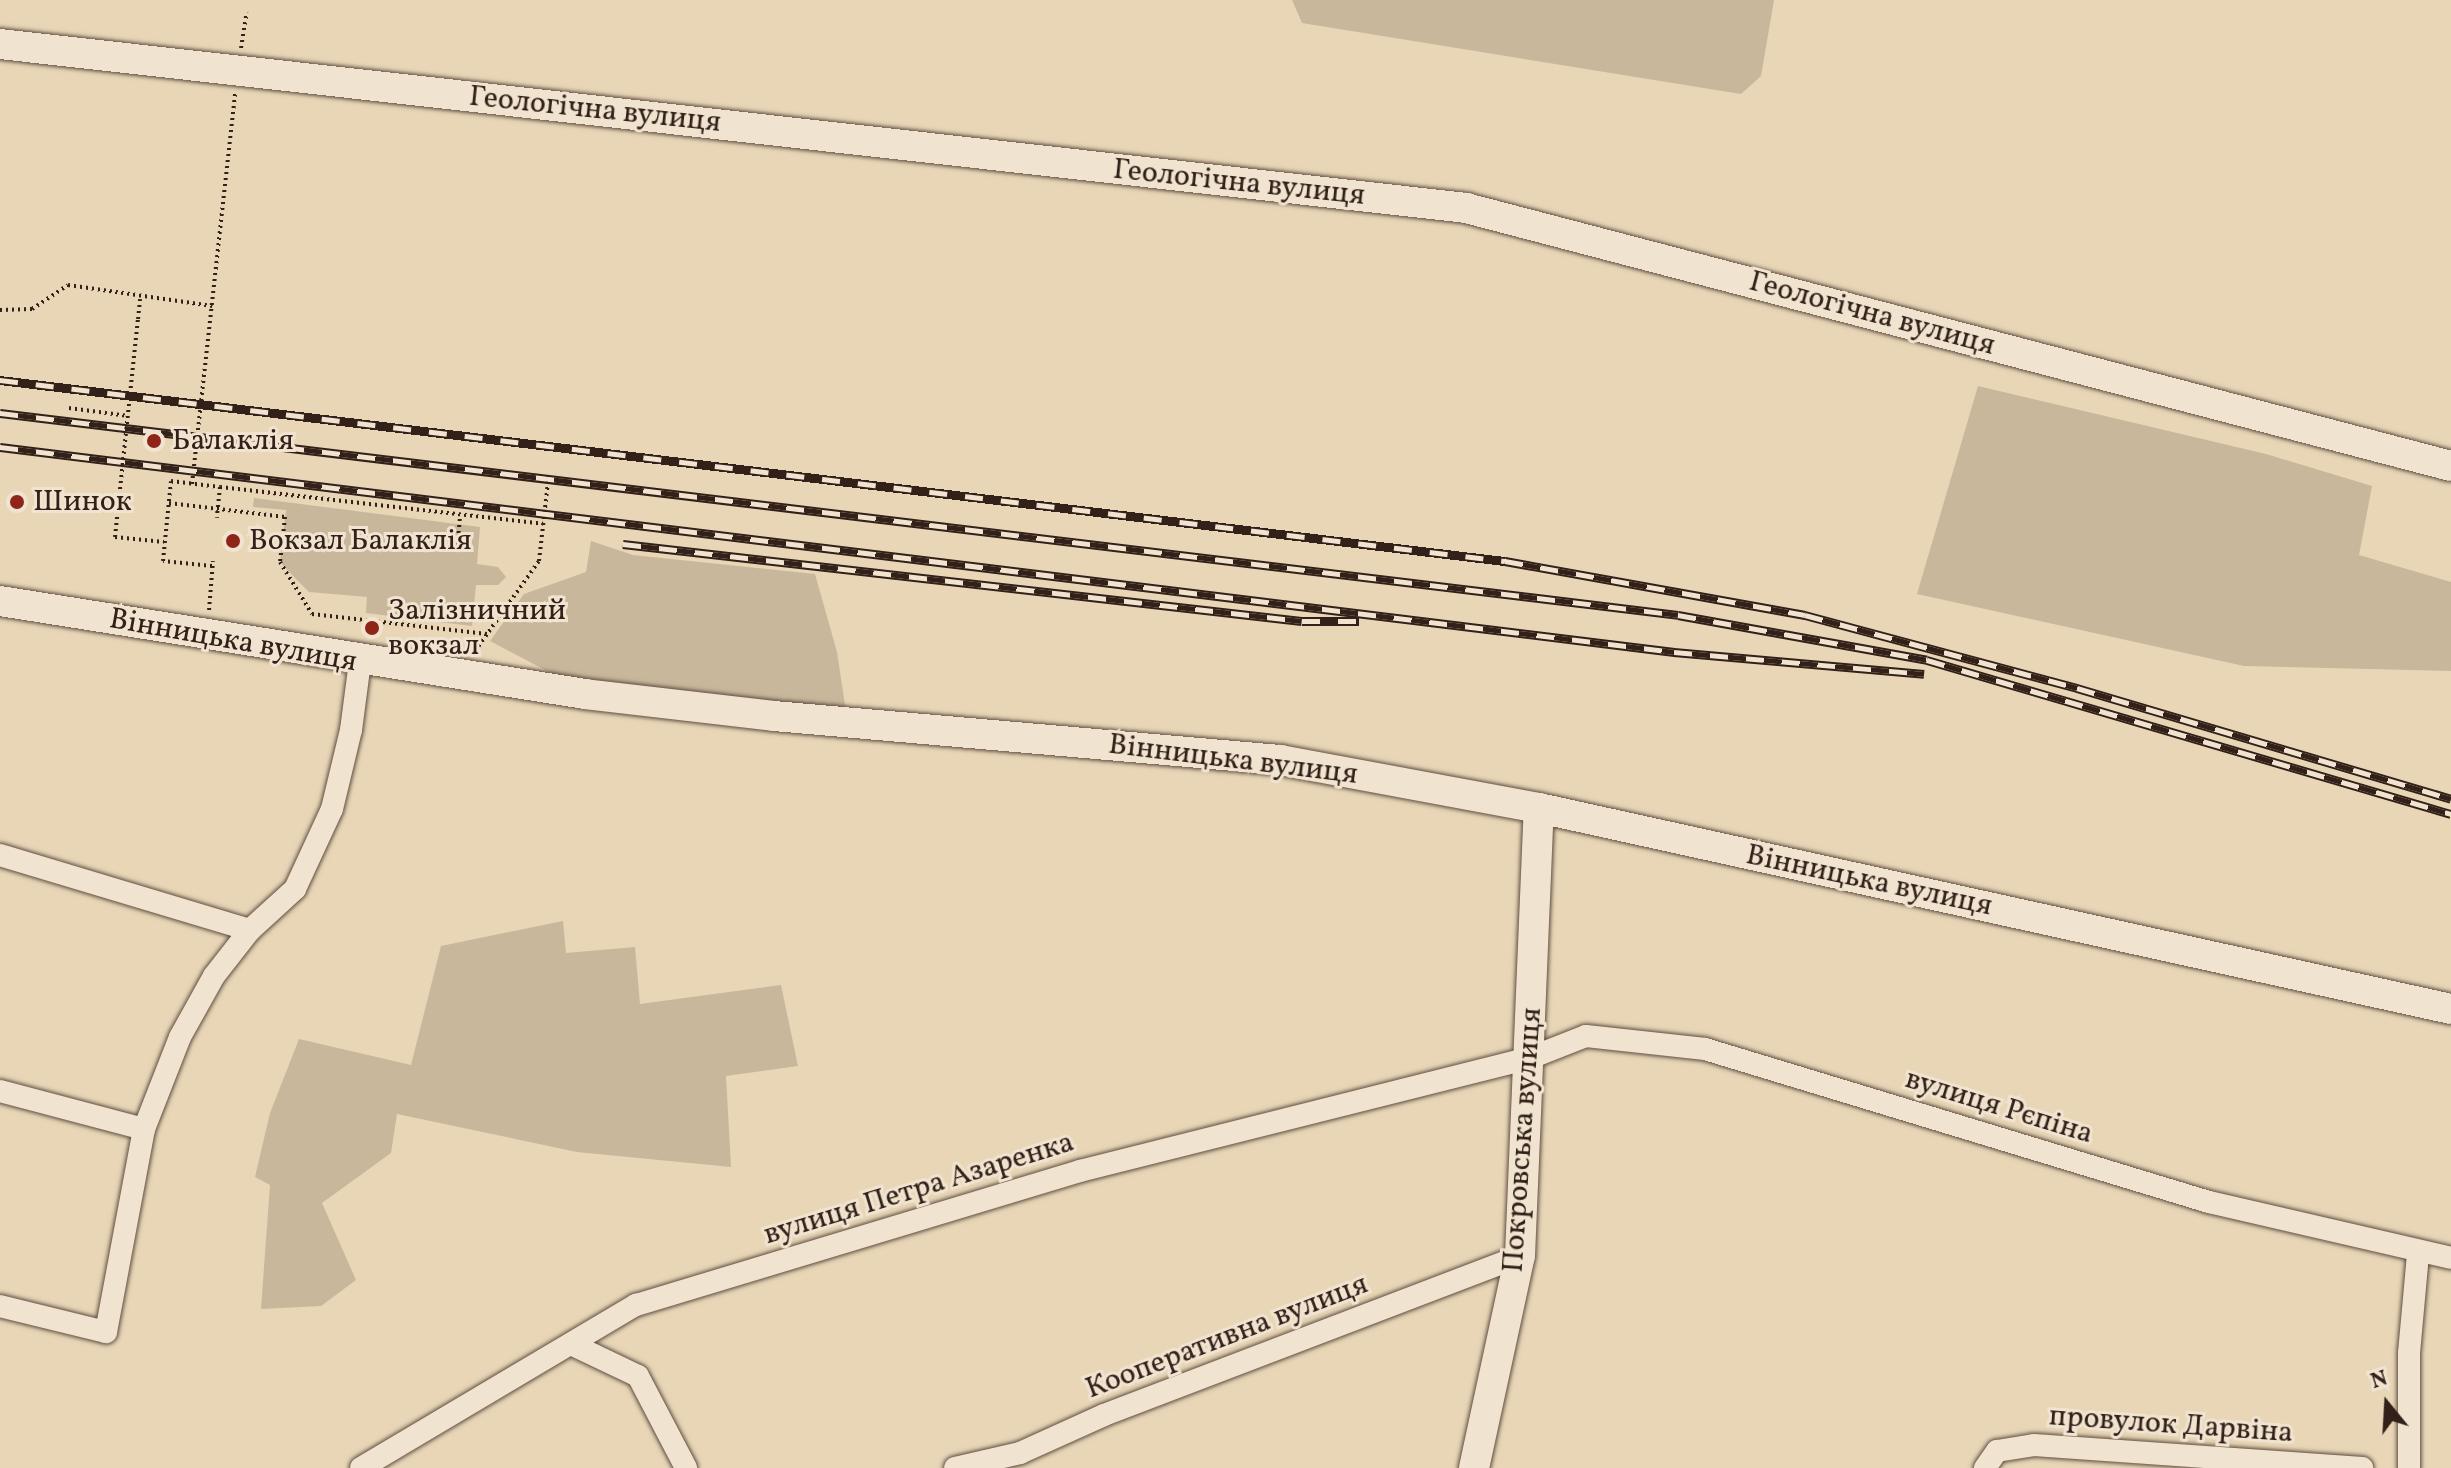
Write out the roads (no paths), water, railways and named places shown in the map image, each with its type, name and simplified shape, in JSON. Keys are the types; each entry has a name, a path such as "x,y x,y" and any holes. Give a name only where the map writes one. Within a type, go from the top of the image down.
{"street":[{"name":"Геологічна вулиця","path":"0,44 1466,208 2451,466"},
{"name":"Вінницька вулиця","path":"0,601 360,662 774,716 1280,760 1539,808 2451,1009"},
{"path":"0,1306 106,1332 144,1129 180,1037 214,976 250,930 295,889 332,809 351,730 360,662"},
{"name":"Покровська вулиця","path":"1474,1468 1520,1256 1539,808"},
{"path":"0,855 250,930"},
{"name":"вулиця Рєпіна","path":"1530,1058 1586,1036 1705,1049 2209,1202 2418,1254 2451,1258"},
{"name":"вулиця Петра Азаренка","path":"361,1468 636,1305 1080,1171 1530,1058"},
{"path":"0,1091 144,1129"},
{"path":"2409,1468 2409,1353 2418,1254"},
{"name":"Кооперативна вулиця","path":"955,1468 1020,1453 1104,1415 1520,1256"},
{"path":"571,1344 638,1376 686,1468"},
{"name":"провулок Дарвіна","path":"1985,1468 1997,1451 2034,1445 2362,1468"}],"railway":[{"path":"0,380 1505,561 1805,615 2077,688 2451,799"},
{"path":"0,413 1678,615 1927,660 2451,814"},
{"path":"0,447 1674,652 1924,674"},
{"path":"623,544 1302,621 1359,621"}],"place":[{"name":"Балаклія","path":"154,441"},
{"name":"Шинок","path":"17,502"},
{"name":"Вокзал Балаклія","path":"233,541"},
{"name":"Залізничний вокзал","path":"372,628"}]}
